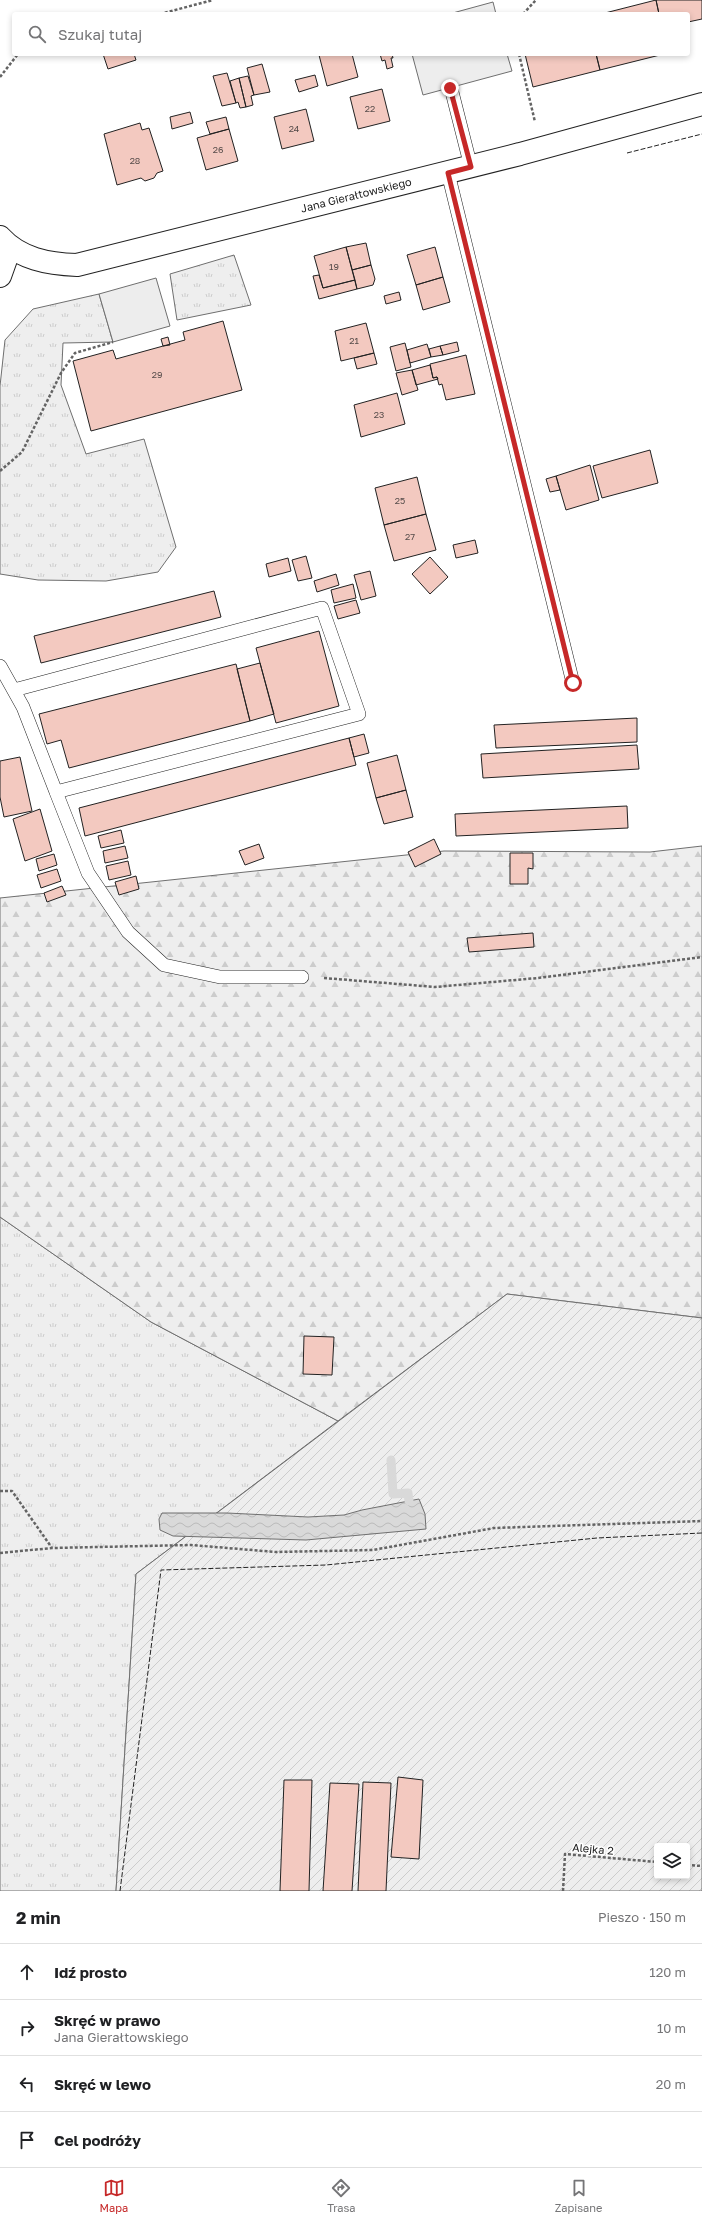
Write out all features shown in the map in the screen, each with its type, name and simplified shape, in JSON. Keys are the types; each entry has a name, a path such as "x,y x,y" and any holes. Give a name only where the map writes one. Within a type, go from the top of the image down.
{"street":[{"name":"Jana Gierałtowskiego","path":"5,243 34,259 54,264 77,264 448,173 702,104"},
{"path":"0,276 5,243"}],"lane":[{"path":"450,88 471,167"},
{"path":"448,173 573,683"},
{"path":"14,690 322,608 359,714 56,792"},
{"path":"0,666 23,707 88,873 128,932 164,965 220,977 302,977"}],"path":[{"path":"168,12 213,0"},
{"path":"525,12 536,0"},
{"path":"0,77 16,56"},
{"path":"519,56 536,125"},
{"path":"0,471 22,452 61,373 75,353 113,342"},
{"path":"302,977 435,987 538,978 702,957"},
{"path":"0,1491 12,1491 52,1548"},
{"path":"0,1553 52,1548 192,1545 276,1552 374,1550 494,1528 702,1521"},
{"name":"Alejka 2","path":"563,1891 565,1854 654,1862"},
{"path":"690,1864 702,1866"}],"green space":[{"path":"234,255 251,305 177,320 170,274"},
{"path":"99,294 113,342 63,343 61,385 86,454 144,439 176,547 158,572 106,581 38,580 0,574 0,386 5,340 33,309"},
{"path":"702,846 702,1318 507,1294 338,1421 151,1322 0,1217 0,898 444,851 650,852"},
{"path":"0,1217 151,1322 338,1421 136,1574 116,1891 0,1891"},
{"path":"507,1294 702,1318 702,1891 116,1891 136,1574"}],"shaded area":[{"path":"493,2 496,12 456,12"},
{"path":"413,56 508,56 512,71 423,95"},
{"path":"156,278 170,326 113,342 99,294"}],"water":[{"path":"419,1499 425,1514 426,1529 306,1540 173,1536 160,1530 159,1519 162,1513 227,1513 308,1517 344,1515"}],"building":[{"path":"656,0 702,0 702,19 690,22 690,12 659,12"},
{"path":"656,0 659,12 609,12"},
{"path":"104,56 135,56 136,60 108,69"},
{"path":"319,56 353,56 358,77 327,86"},
{"path":"381,56 392,56 393,58 391,58 393,67 387,69 385,60 382,61"},
{"path":"525,56 596,56 600,70 533,87"},
{"path":"596,56 656,56 600,70"},
{"path":"262,64 270,92 254,95 247,68"},
{"path":"227,73 236,103 222,106 213,76"},
{"path":"315,75 318,86 299,92 295,80"},
{"path":"248,76 254,95 251,96 253,105 246,107 239,78"},
{"path":"239,78 246,107 240,108 238,102 236,103 230,81"},
{"path":"382,89 390,121 358,129 350,97"},
{"path":"306,109 314,141 282,149 274,117"},
{"path":"190,112 193,123 172,129 170,117"},
{"path":"226,117 229,129 210,134 206,122"},
{"path":"140,123 142,130 149,128 163,171 157,173 154,178 145,181 141,178 117,185 104,134"},
{"path":"229,129 238,161 206,170 197,138"},
{"path":"366,243 371,265 352,270 346,247"},
{"path":"346,247 355,280 323,288 314,256"},
{"path":"435,247 443,277 416,285 407,255"},
{"path":"371,265 375,279 373,285 357,289 352,270"},
{"path":"319,275 323,288 355,280 357,289 319,299 313,276"},
{"path":"443,277 450,302 423,310 416,285"},
{"path":"399,292 401,300 386,304 384,296"},
{"path":"223,321 242,390 91,431 73,361 113,350 116,359 185,340 183,332"},
{"path":"366,323 374,353 341,361 335,331"},
{"path":"168,337 170,345 163,346 161,339"},
{"path":"457,342 459,351 443,355 440,346"},
{"path":"405,343 411,367 396,371 390,347"},
{"path":"427,344 431,357 410,363 407,350"},
{"path":"440,346 443,355 431,357 429,349"},
{"path":"374,353 377,364 357,369 354,358"},
{"path":"466,355 475,394 446,400 442,384 439,385 437,377 433,378 430,364"},
{"path":"430,365 433,378 437,377 438,379 416,385 412,370"},
{"path":"412,370 418,390 402,395 396,373"},
{"path":"397,393 405,424 361,437 354,405"},
{"path":"650,450 658,483 602,498 593,466"},
{"path":"590,465 599,500 566,510 556,476"},
{"path":"556,476 560,490 550,492 546,479"},
{"path":"417,477 426,514 384,525 375,488"},
{"path":"426,514 436,550 394,561 384,525"},
{"path":"475,540 478,553 456,558 453,545"},
{"path":"306,556 312,578 298,581 292,560"},
{"path":"430,557 448,577 430,594 412,574"},
{"path":"288,558 291,571 269,577 266,564"},
{"path":"370,571 376,596 361,600 354,575"},
{"path":"336,574 339,585 317,592 314,581"},
{"path":"353,584 356,598 334,603 331,590"},
{"path":"214,591 221,617 41,663 34,636"},
{"path":"356,600 360,613 338,619 334,606"},
{"path":"319,631 339,706 276,723 256,648"},
{"path":"260,663 274,714 250,721 237,669"},
{"path":"236,664 250,721 69,768 61,740 47,744 39,714"},
{"path":"637,718 637,742 496,748 494,725"},
{"path":"364,734 369,753 354,757 349,738"},
{"path":"349,738 356,765 85,836 79,808"},
{"path":"637,745 639,769 483,778 481,754"},
{"path":"397,755 406,790 376,798 367,763"},
{"path":"20,757 32,811 4,817 0,797 0,761"},
{"path":"406,790 413,817 384,824 376,798"},
{"path":"627,806 628,828 456,836 455,814"},
{"path":"40,809 52,851 25,861 13,819"},
{"path":"121,830 124,843 101,848 98,836"},
{"path":"434,839 441,854 415,867 408,852"},
{"path":"259,844 264,858 245,865 239,851"},
{"path":"125,846 128,858 105,863 103,851"},
{"path":"510,853 533,853 533,869 528,868 528,884 510,884"},
{"path":"54,854 57,865 39,871 36,859"},
{"path":"128,861 131,875 109,880 106,866"},
{"path":"57,869 61,881 41,888 37,875"},
{"path":"136,876 139,889 119,895 115,882"},
{"path":"62,886 66,895 47,902 44,893"},
{"path":"533,933 534,947 469,952 467,938"},
{"path":"304,1336 334,1337 332,1375 303,1374"},
{"path":"398,1777 423,1780 419,1859 391,1857"},
{"path":"284,1780 312,1780 309,1891 280,1891"},
{"path":"363,1782 391,1783 386,1891 358,1891"},
{"path":"330,1783 359,1784 352,1891 323,1891"}],"waterway":[{"path":"391,1460 393,1494 408,1493 409,1501"}],"fence":[{"path":"627,153 702,134"},
{"path":"120,1891 161,1570 326,1565 597,1538 702,1533"}],"route":[{"path":"450,88 471,167 448,173 573,683"}]}
